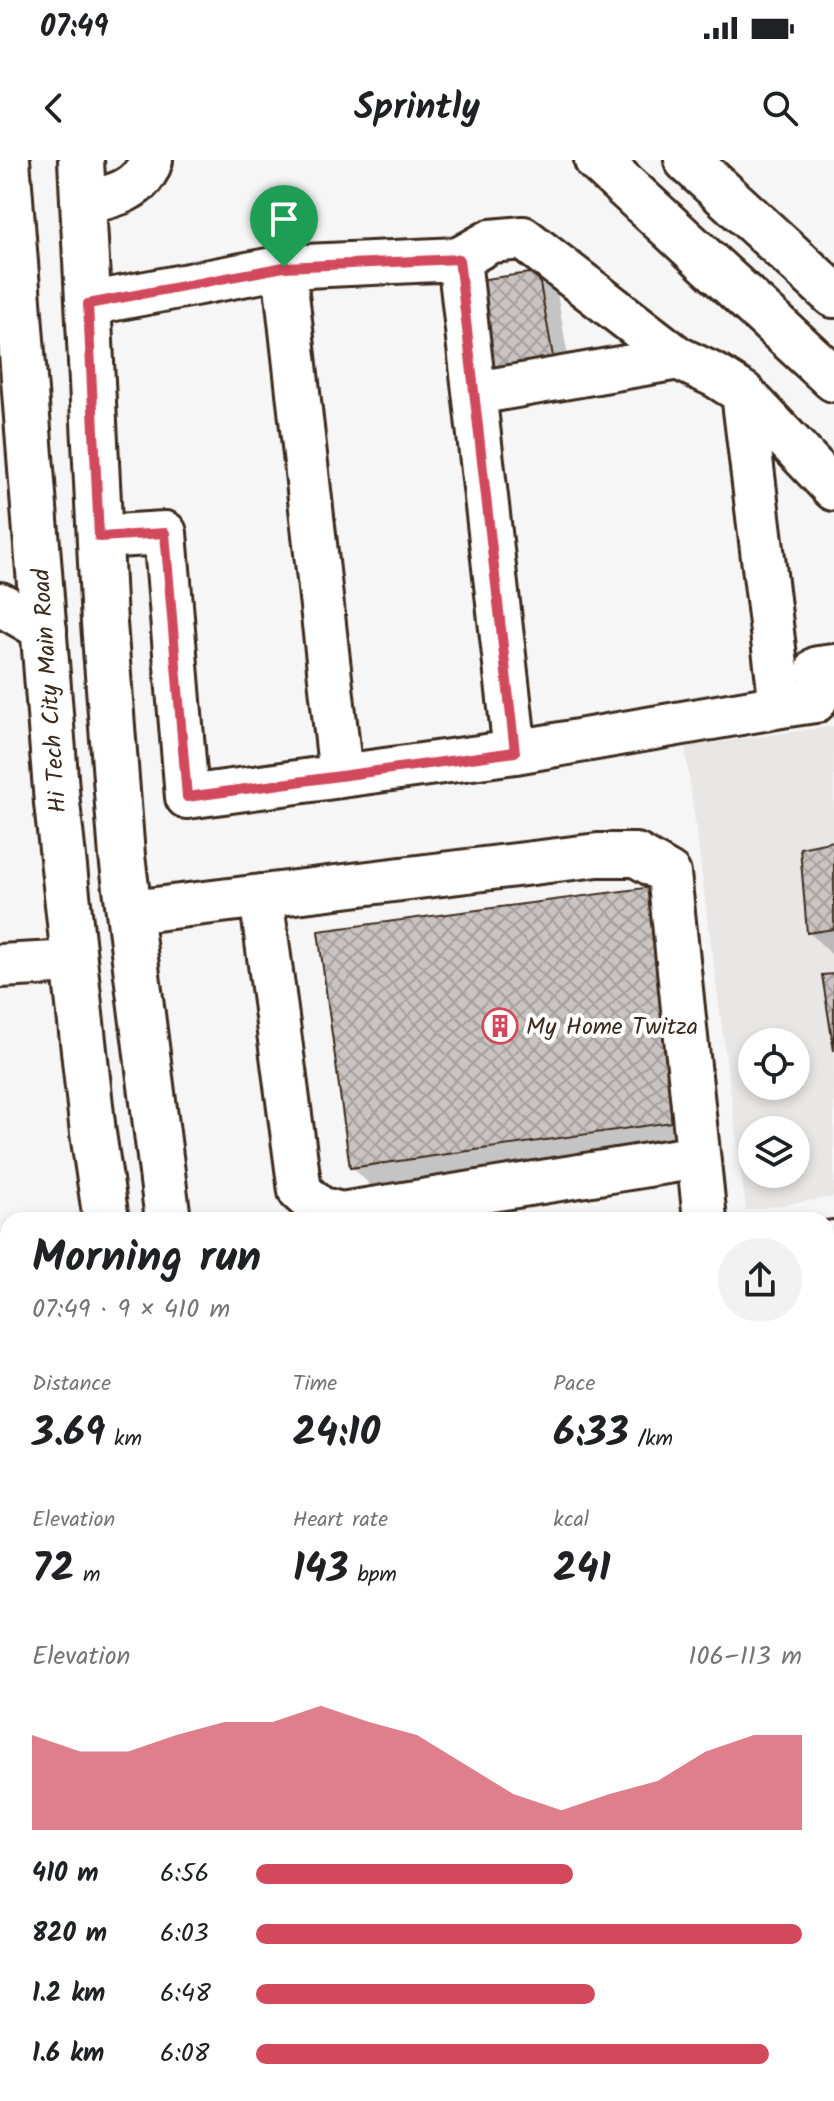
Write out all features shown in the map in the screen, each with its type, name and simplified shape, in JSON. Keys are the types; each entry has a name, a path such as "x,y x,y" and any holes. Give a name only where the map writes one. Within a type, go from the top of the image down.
{"main road":[{"name":"Hi Tech City Main Road","path":"7,160 57,803 93,1133 105,1212"},
{"path":"81,160 99,537 122,856 167,1212"},
{"path":"597,160 834,379"},
{"path":"687,160 834,295"},
{"path":"50,695 110,692"}],"street":[{"path":"83,203 111,197 134,186 147,173 151,160"},
{"path":"88,304 284,267 459,259 491,241 523,238 678,358 743,393 834,489"},
{"path":"459,259 515,752"},
{"path":"284,267 341,776"},
{"path":"476,393 678,358"},
{"path":"743,393 781,706"},
{"path":"99,537 165,533 187,797 515,752 815,701 822,688 818,668 834,666"},
{"path":"0,604 45,630"},
{"path":"131,912 598,855 636,855 669,874 704,1212"},
{"path":"261,896 300,1191 319,1208 334,1212"},
{"path":"0,966 74,962"},
{"path":"354,1212 698,1157"}],"shaded area":[{"path":"834,726 834,1197 746,1210 743,1188 810,1188 810,1116 738,1116 738,1149 685,747"}],"building":[{"path":"538,272 555,368 490,374 477,280"},
{"path":"834,841 834,929 807,933 800,848"},
{"name":"My Home Twitza","path":"652,887 679,1121 350,1168 318,931"},
{"path":"834,974 834,1051 822,975"}],"place":[{"name":"My Home Twitza","path":"500,1026"}],"route":[{"path":"459,259 515,752 187,797 165,533 99,537 88,304 284,267 459,259"}]}
